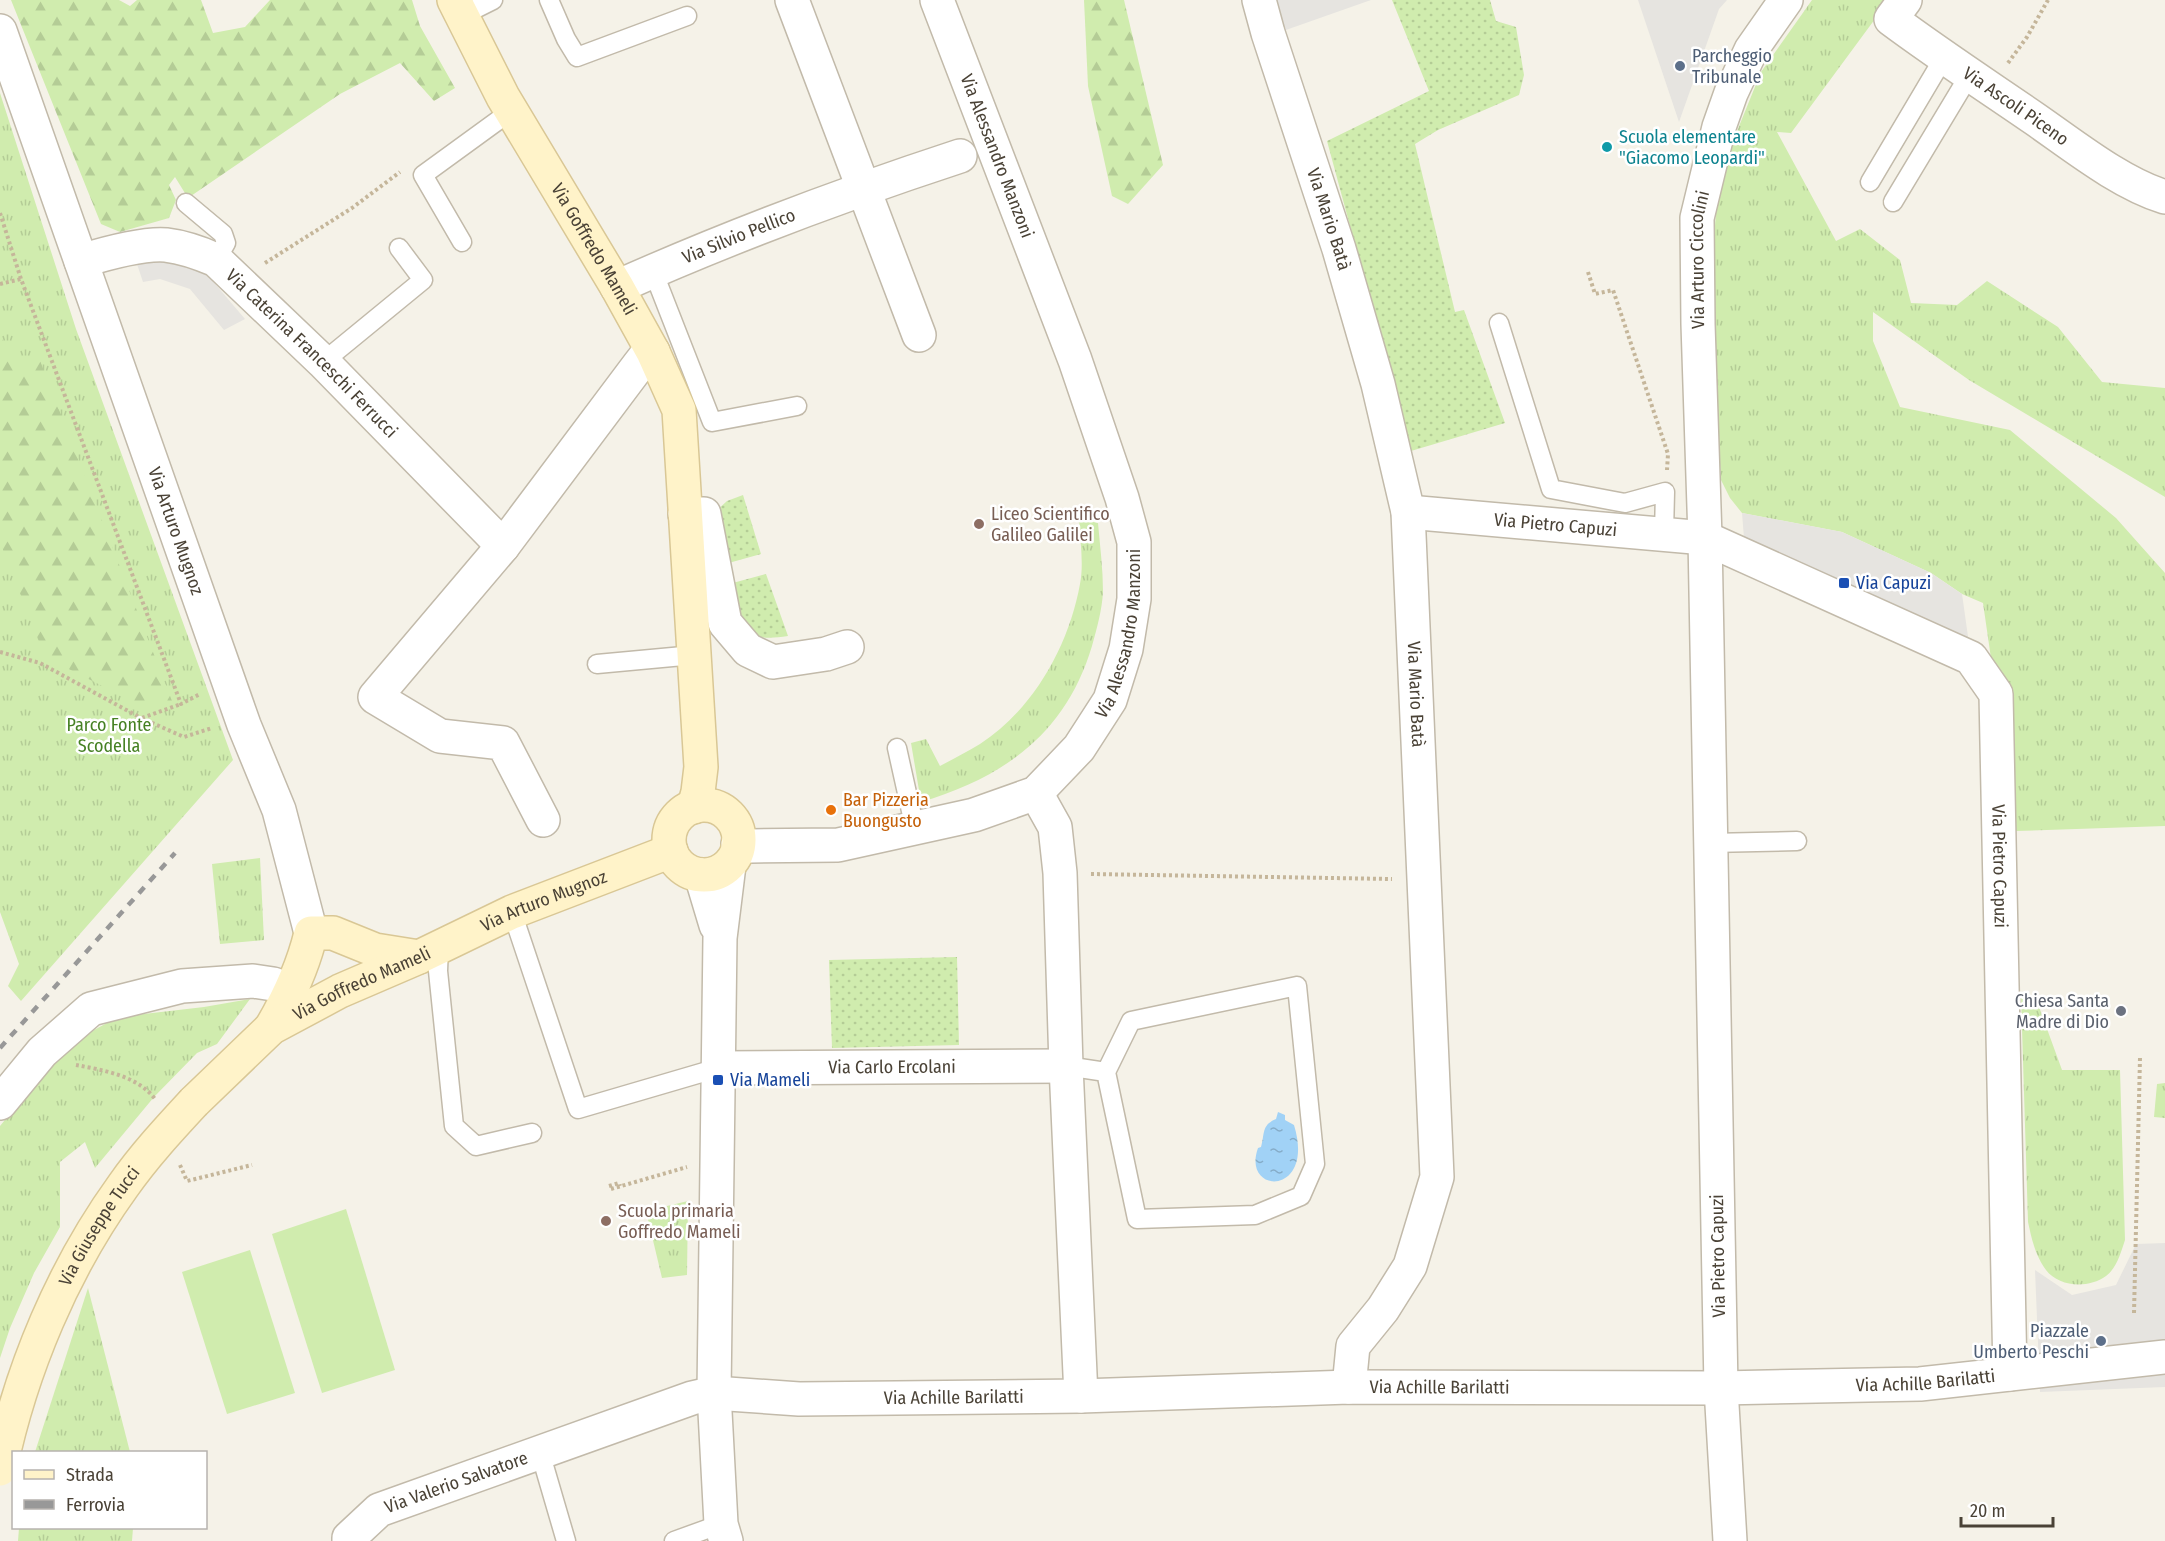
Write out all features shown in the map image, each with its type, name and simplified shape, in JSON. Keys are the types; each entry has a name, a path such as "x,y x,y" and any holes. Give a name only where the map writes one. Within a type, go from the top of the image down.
{"main road":[{"name":"Via Goffredo Mameli","path":"457,8 511,111 617,287 652,352 679,410 701,767 710,792 708,809"},
{"path":"708,809 728,815 736,827 723,861 687,871 671,851 669,837 673,824 685,811 708,809"},
{"name":"Via Arturo Mugnoz","path":"429,952 512,912 671,851"},
{"name":"Via Goffredo Mameli","path":"311,933 333,933 375,950 429,952"},
{"name":"Via Arturo Mugnoz","path":"271,1028 304,962 311,933"},
{"name":"Via Goffredo Mameli","path":"271,1028 340,991 429,952"},
{"name":"Via Giuseppe Tucci","path":"0,1469 9,1426 35,1349 61,1290 90,1236 123,1186 165,1133 271,1028"}],"street":[{"path":"792,0 919,335"},
{"name":"Via Alessandro Manzoni","path":"723,861 751,846 838,845 915,829 974,815 1035,793 1078,748 1110,700 1126,649 1134,599 1134,542 1122,498 1075,360 937,0"},
{"name":"Via Mario Batà","path":"1259,0 1349,283 1378,384 1408,512 1437,1177 1410,1266 1383,1309 1353,1346 1349,1387"},
{"name":"Via Arturo Ciccolini","path":"1705,538 1697,218 1719,128 1731,93 1752,50 1786,0"},
{"name":"Via Ascoli Piceno","path":"1905,0 1891,20 2122,177 2153,194 2165,197"},
{"name":"Via Arturo Mugnoz","path":"0,31 244,725 279,810 311,933"},
{"name":"Via Silvio Pellico","path":"617,287 863,188 960,156"},
{"name":"Via Caterina Franceschi Ferrucci","path":"81,261 110,252 164,245 196,251 216,260 323,362 503,546"},
{"path":"543,820 503,743 440,736 375,697 503,546 638,366 652,352"},
{"name":"Via Pietro Capuzi","path":"1408,512 1705,538 1971,658 1996,694 2010,1374"},
{"path":"685,514 704,514 725,622 748,650 773,662 826,654 847,648"},
{"name":"Via Pietro Capuzi","path":"1705,538 1721,1388 1730,1541"},
{"path":"1035,793 1054,827 1060,873 1066,1066 1082,1396"},
{"path":"723,861 718,1068 704,1174 723,1533"},
{"path":"0,1103 42,1052 91,1009 182,986 253,981 273,984 291,992"},
{"name":"Via Carlo Ercolani","path":"718,1068 1066,1066"},
{"name":"Via Achille Barilatti","path":"714,1393 800,1399 1082,1396 1349,1387 1721,1388 1920,1384 2165,1357"},
{"name":"Via Valerio Salvatore","path":"346,1540 379,1510 692,1398 714,1393"}],"lane":[{"path":"457,8 493,0"},
{"path":"549,0 566,39 577,57 687,16"},
{"path":"1870,182 1957,66"},
{"path":"1893,202 1957,66"},
{"path":"462,242 423,175 511,111"},
{"path":"186,203 223,234 226,243 216,260"},
{"path":"323,362 423,280 399,248"},
{"path":"652,271 712,422 797,405"},
{"path":"1499,323 1551,489 1625,502 1665,492 1664,533"},
{"path":"597,664 694,655"},
{"path":"897,748 915,829"},
{"path":"1710,843 1797,841"},
{"path":"512,912 578,1109 718,1068"},
{"path":"429,952 438,971 454,1126 477,1146 532,1133"},
{"path":"1297,986 1315,1164 1301,1196 1256,1215 1137,1219 1106,1072 1131,1022 1297,986"},
{"path":"1066,1066 1106,1072"},
{"name":"Via Valerio Salvatore","path":"540,1452 567,1541"},
{"path":"674,1541 723,1533"}],"path":[{"path":"2027,37 2048,0"},
{"path":"257,267 352,208 408,166"},
{"path":"0,213 21,279 181,704"},
{"path":"1588,272 1595,294 1613,290 1668,453 1665,492"},
{"path":"0,284 21,279"},
{"path":"0,652 40,663 141,718 183,737 216,726"},
{"path":"141,718 181,704 201,694"},
{"path":"1060,873 1423,880"},
{"path":"2134,1313 2140,1058"},
{"path":"610,1187 704,1174"}],"green space":[{"path":"11,0 119,0 130,6 137,0 201,0 213,33 245,27 270,0 412,0 420,26 455,88 434,101 400,63 340,94 188,198 175,177 169,185 176,200 169,218 120,232 101,224"},
{"path":"1084,0 1124,0 1163,165 1128,204 1112,196 1088,86"},
{"path":"1392,0 1490,0 1496,21 1516,27 1524,75 1519,95 1438,130 1415,144 1455,312 1464,310 1505,423 1411,451 1327,141 1429,91"},
{"path":"1812,0 1889,0 1791,133 1777,132 1836,241 1860,229 1900,260 1911,303 1957,305 1987,281 2058,327 2102,382 2165,388 2165,497 1969,380 1873,312 1873,341 1900,407 2010,430 2116,518 2165,573 2165,826 2016,831 1983,603 1962,594 1931,573 1842,532 1742,513 1730,498 1721,480 1710,294 1716,212 1729,151 1761,72"},
{"name":"Parco Fonte Scodella","path":"0,93 76,329 233,760 21,1001 8,986 19,964 0,912"},
{"path":"0,333 13,364 39,358 172,701 138,704 45,657 0,542"},
{"path":"743,495 761,554 725,564 714,513 727,501"},
{"path":"1079,519 1098,523 1103,592 1092,646 1081,677 1066,704 1049,727 1005,765 951,792 921,802 911,743 926,739 940,766 980,744 999,730 1017,713 1046,674 1067,630 1080,584 1082,560"},
{"path":"766,574 788,636 772,638 760,637 751,633 745,628 736,610 729,584"},
{"path":"260,858 264,940 220,944 212,864"},
{"path":"957,957 959,1045 832,1048 829,960"},
{"path":"2021,996 2035,996 2062,1070 2120,1070 2125,1240 2113,1269 2106,1276 2091,1283 2066,1283 2052,1276 2039,1259 2031,1235 2028,1222"},
{"path":"250,999 217,1044 197,1053 154,1097 95,1168 85,1142 60,1162 60,1227 34,1273 10,1328 0,1358 0,1126 54,1060 94,1030 118,1017"},
{"path":"2165,1083 2165,1118 2154,1117 2157,1084"},
{"path":"688,1201 687,1275 662,1278 646,1211"},
{"path":"346,1209 395,1370 322,1393 272,1234"},
{"path":"250,1250 295,1393 227,1414 182,1272"},
{"path":"88,1288 130,1451 35,1451"},
{"path":"19,1529 133,1529 132,1541 18,1541"}],"shaded area":[{"path":"1265,0 1371,0 1283,31"},
{"name":"Parcheggio Tribunale","path":"1638,0 1727,0 1719,9 1679,122"},
{"path":"165,260 191,265 210,278 245,319 224,330 190,289 160,279 143,282 137,264"},
{"path":"1742,513 1842,532 1931,573 1962,594 1971,658 1746,563"},
{"name":"Piazzale Umberto Peschi","path":"2165,1243 2165,1387 2040,1392 2035,1270 2072,1295 2116,1285 2136,1244"}],"water":[{"path":"1278,1112 1285,1115 1285,1120 1294,1125 1298,1149 1295,1166 1288,1176 1278,1181 1268,1180 1260,1174 1256,1163 1264,1130 1271,1121 1276,1119"}],"railway":[{"path":"0,1048 175,853"}],"place":[{"name":"Parcheggio Tribunale","path":"1680,66"},
{"name":"Scuola elementare \"Giacomo Leopardi\"","path":"1607,147"},
{"name":"Liceo Scientifico Galileo Galilei","path":"979,524"},
{"name":"Via Capuzi","path":"1844,583"},
{"name":"Bar Pizzeria Buongusto","path":"831,810"},
{"name":"Chiesa Santa Madre di Dio","path":"2121,1011"},
{"name":"Via Mameli","path":"718,1080"},
{"name":"Scuola primaria Goffredo Mameli","path":"606,1221"},
{"name":"Piazzale Umberto Peschi","path":"2101,1341"}]}
